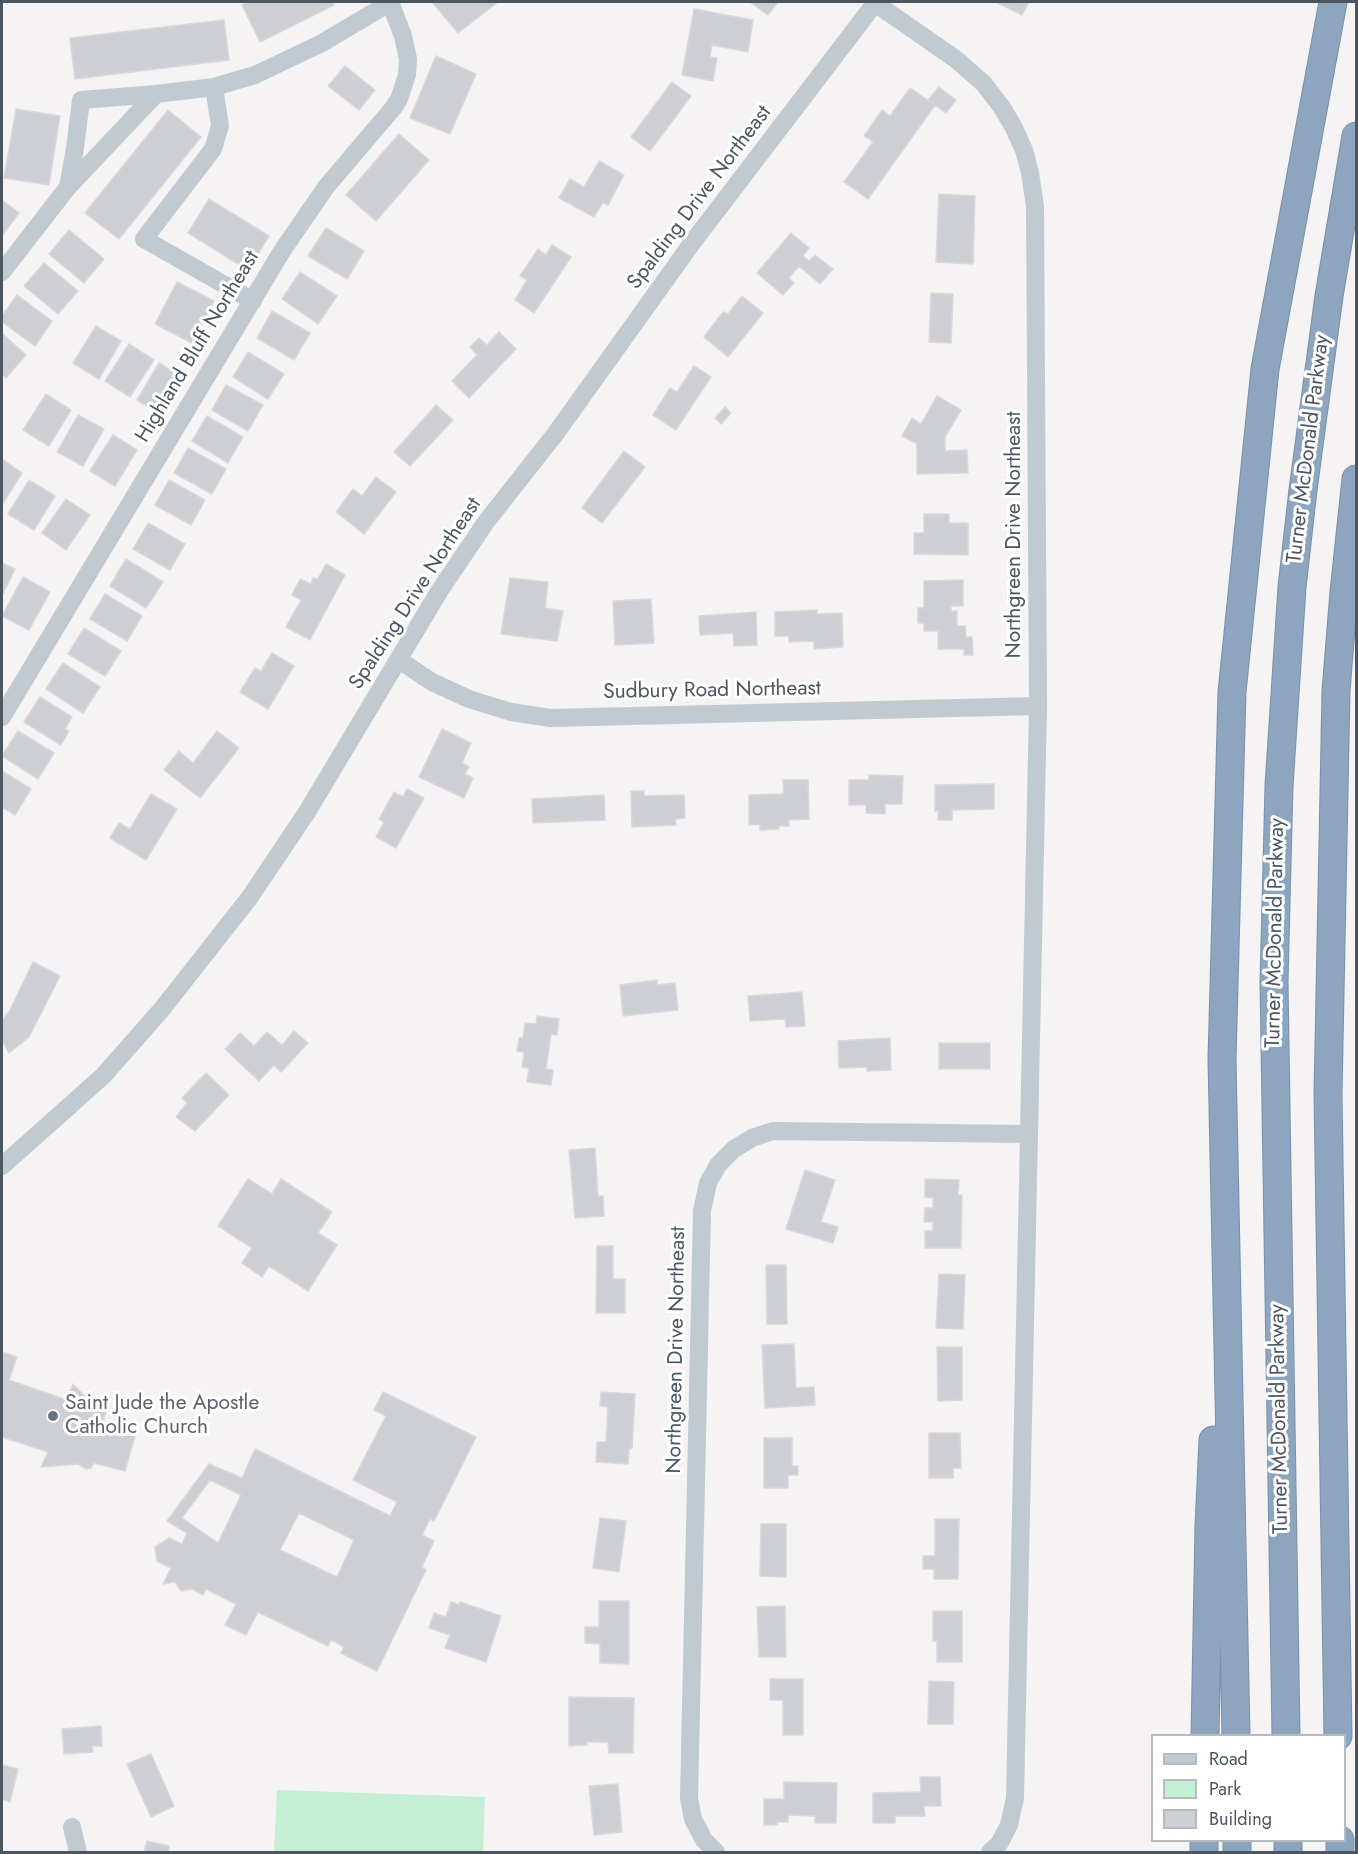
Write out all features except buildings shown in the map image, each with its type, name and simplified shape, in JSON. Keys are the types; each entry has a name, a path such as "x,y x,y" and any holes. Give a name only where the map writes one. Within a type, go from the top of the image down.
{"highway":[{"path":"1236,1734 1222,1059 1232,692 1265,369 1333,2"},
{"name":"Turner McDonald Parkway","path":"1286,1734 1274,982 1279,786 1292,587 1305,469 1329,296 1356,136"},
{"path":"1338,1734 1328,1169 1329,1082 1336,691 1356,479"},
{"path":"1205,1734 1209,1526 1218,1318 1226,1245"}],"street":[{"path":"68,186 81,100 214,87 264,71 322,43 389,2"},
{"name":"Highland Bluff Northeast","path":"2,717 282,251 326,187 399,99 404,85 408,59 403,36 389,2"},
{"name":"Spalding Drive Northeast","path":"2,1166 103,1076 162,1009 250,897 307,812 440,590 486,522 556,432 692,243 876,2"},
{"name":"Northgreen Drive Northeast","path":"876,2 957,60 984,84 1001,106 1024,150 1035,206 1038,706 1015,1798 1009,1826 999,1844 990,1852"},
{"path":"214,87 220,126 213,149 144,239 253,301"},
{"path":"2,272 68,186 156,94"},
{"name":"Sudbury Road Northeast","path":"399,660 432,682 469,699 511,712 551,718 1038,706"},
{"name":"Northgreen Drive Northeast","path":"716,1852 704,1840 693,1819 689,1798 702,1211 708,1183 718,1165 734,1149 752,1137 773,1131 1029,1134"},
{"path":"72,1827 78,1852"}],"green space":[{"path":"277,1790 485,1797 483,1852 274,1852"}],"place":[{"name":"Saint Jude the Apostle Catholic Church","path":"53,1416"}]}
